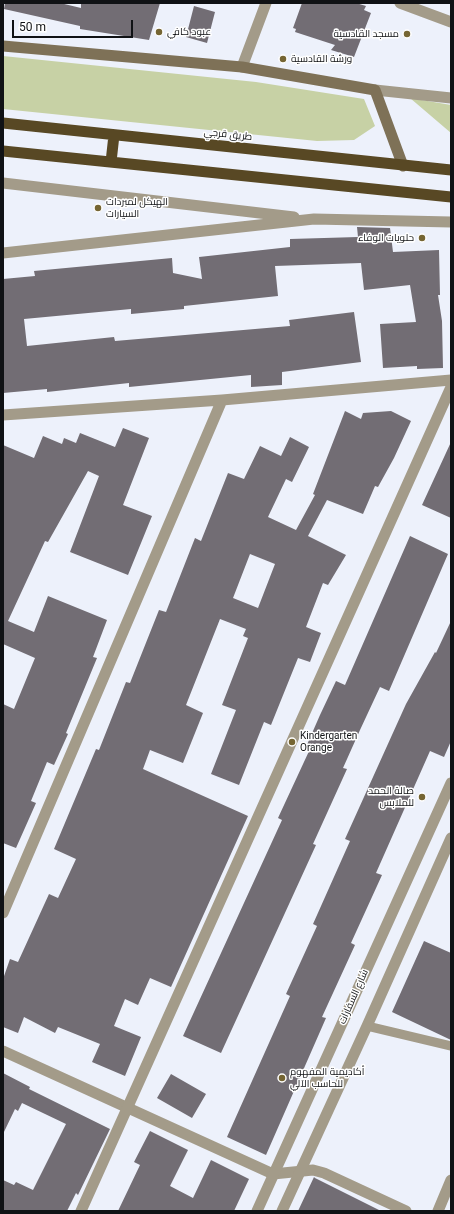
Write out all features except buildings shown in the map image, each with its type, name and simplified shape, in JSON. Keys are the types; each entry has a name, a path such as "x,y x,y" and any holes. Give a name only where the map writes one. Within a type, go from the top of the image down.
{"highway":[{"name":"طريق قرجي","path":"3,123 451,170"},
{"path":"111,162 114,135"},
{"path":"3,151 451,197"}],"main road":[{"path":"3,46 242,67 375,90 403,166"}],"street":[{"path":"242,67 266,3"},
{"path":"400,3 451,22"},
{"path":"375,90 451,98"},
{"path":"3,183 314,219 451,222"},
{"path":"3,254 314,219"},
{"path":"4,417 451,380"},
{"path":"81,1211 129,1108 451,387"},
{"path":"3,913 222,400"},
{"name":"شارع السفارات","path":"257,1211 451,783"},
{"path":"282,1211 451,838"},
{"path":"3,1051 273,1174 313,1170 324,1173 406,1211"},
{"path":"438,1211 451,1180"}],"lane":[{"path":"367,1026 451,1046"}],"green space":[{"path":"3,56 256,82 364,99 375,126 354,140 317,141 3,109"},
{"path":"410,98 451,105 451,133"}],"place":[{"name":"عبود كافي","path":"159,32"},
{"name":"مسجد القادسية","path":"407,34"},
{"name":"ورشة القادسية","path":"283,59"},
{"name":"الهيكل لمبردات السيارات","path":"98,208"},
{"name":"حلويات الوفاء","path":"422,238"},
{"name":"Kindergarten Orange","path":"292,742"},
{"name":"صالة الحمد للملابس","path":"422,797"},
{"name":"أكاديمية المفهوم للحاسب الآلي","path":"282,1078"}]}
